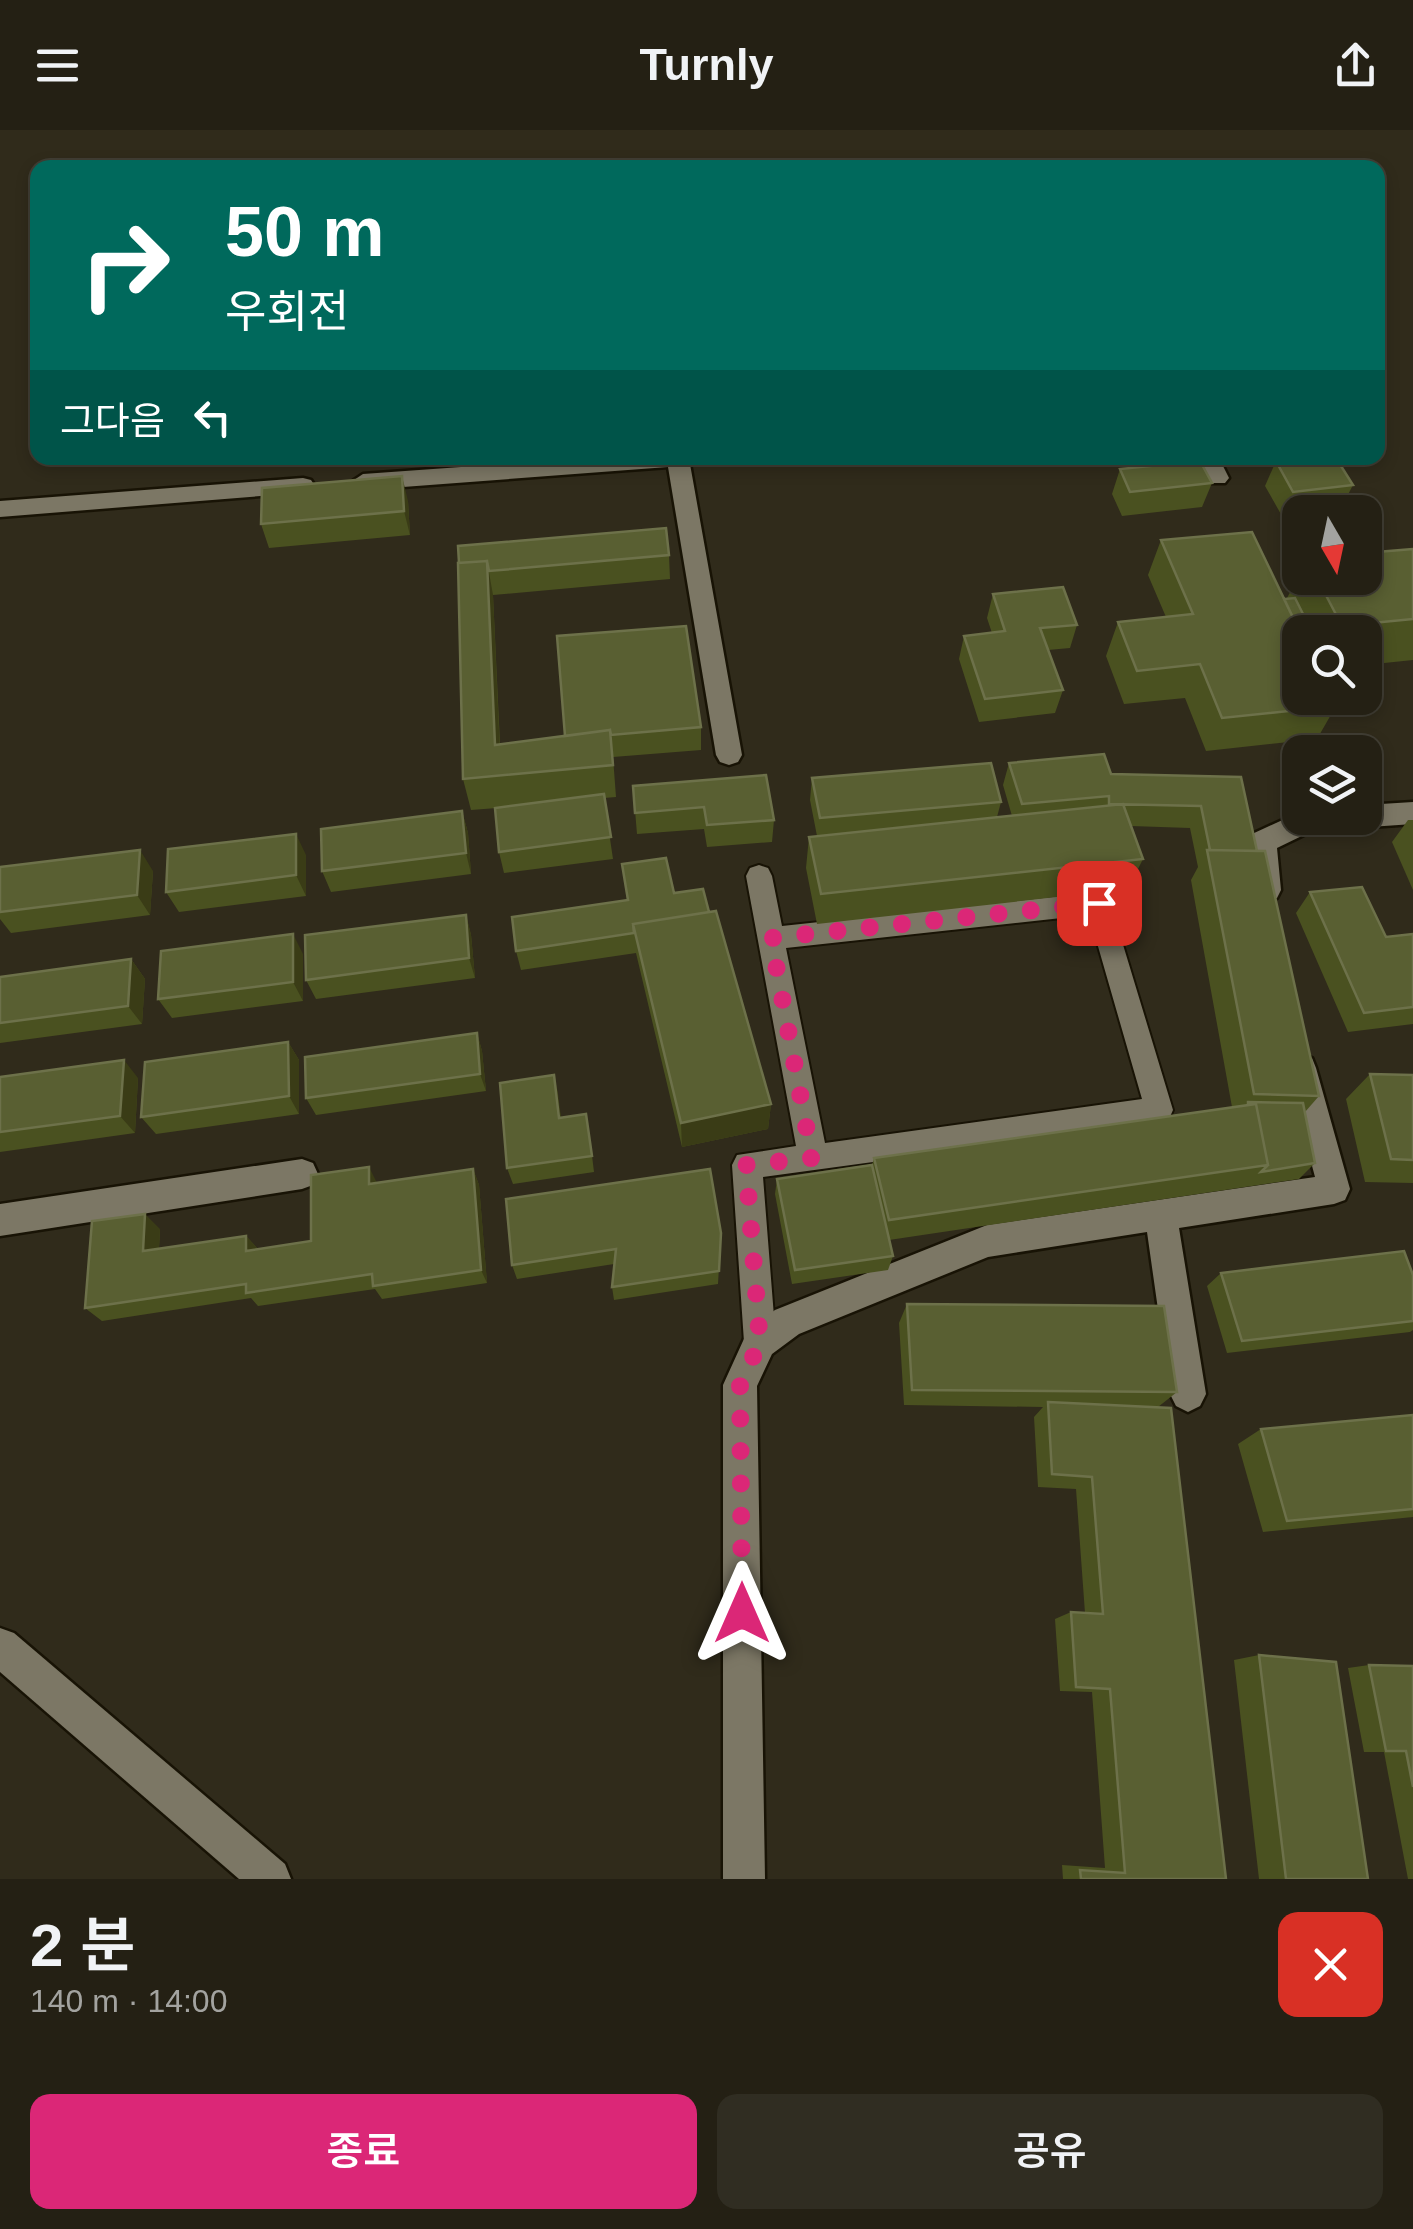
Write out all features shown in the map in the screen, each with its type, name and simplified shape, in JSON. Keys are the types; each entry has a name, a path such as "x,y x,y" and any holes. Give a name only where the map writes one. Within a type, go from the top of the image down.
{"street":[{"path":"0,510 590,465"},
{"path":"683,465 729,755"},
{"path":"1382,815 1413,813"},
{"path":"1270,917 1262,842 1282,833"},
{"path":"744,1879 740,1385 760,1342 787,1322 987,1241 1334,1189 1295,1045"},
{"path":"0,1220 302,1174"},
{"path":"1162,1215 1188,1394"},
{"path":"0,1647 270,1879"}],"lane":[{"path":"760,876 812,1158"},
{"path":"760,1342 746,1165 1159,1110 1099,903 771,938"}],"building":[{"path":"1202,465 1212,483 1130,492 1120,469"},
{"path":"1278,465 1340,465 1353,485 1293,492"},
{"path":"402,476 404,511 261,524 262,488"},
{"path":"666,528 669,555 489,571 487,561 459,563 458,546"},
{"path":"1252,532 1292,615 1282,615 1282,712 1222,718 1200,664 1137,671 1118,622 1193,614 1161,540"},
{"path":"1413,549 1413,619 1382,622 1382,615 1336,615 1326,595 1382,595 1382,552"},
{"path":"487,561 495,745 610,730 613,765 463,779 458,563"},
{"path":"1063,587 1077,625 1040,628 1063,690 985,699 964,636 1005,631 993,594"},
{"path":"1295,598 1304,615 1292,615 1284,599"},
{"path":"686,626 701,727 611,735 610,730 565,736 557,636"},
{"path":"1104,754 1111,774 1241,777 1257,851 1210,850 1201,806 1109,804 1109,796 1022,804 1009,763"},
{"path":"991,763 1001,802 820,818 812,778"},
{"path":"766,775 774,820 707,825 704,807 635,813 633,786"},
{"path":"604,794 611,837 499,852 495,808"},
{"path":"1123,804 1143,859 821,894 809,837"},
{"path":"462,811 466,853 322,871 321,829"},
{"path":"296,834 296,875 166,892 168,849"},
{"path":"140,850 137,895 0,912 0,867"},
{"path":"1207,850 1265,851 1319,1096 1254,1094"},
{"path":"666,858 674,893 703,889 709,912 633,924 634,933 516,951 512,917 628,900 622,864"},
{"path":"1362,887 1386,937 1413,934 1413,1007 1364,1013 1310,892"},
{"path":"716,911 771,1104 681,1123 633,924"},
{"path":"466,915 469,958 306,980 305,935"},
{"path":"293,934 293,982 158,999 161,951"},
{"path":"131,959 128,1006 0,1023 0,977"},
{"path":"477,1033 480,1074 306,1098 305,1057"},
{"path":"288,1042 289,1096 141,1117 145,1062"},
{"path":"124,1060 120,1116 0,1132 0,1077"},
{"path":"1370,1074 1413,1075 1413,1160 1391,1159"},
{"path":"554,1075 559,1118 586,1114 592,1156 507,1168 500,1083"},
{"path":"1248,1102 1303,1103 1315,1163 1261,1172 1268,1165 1256,1104"},
{"path":"1256,1104 1268,1165 889,1220 874,1158"},
{"path":"872,1165 893,1256 795,1270 777,1179"},
{"path":"369,1167 369,1184 473,1169 481,1270 373,1286 372,1274 246,1293 246,1284 85,1308 92,1221 145,1214 143,1251 246,1236 246,1251 311,1241 311,1175"},
{"path":"710,1169 721,1233 719,1271 612,1287 616,1249 512,1265 506,1199"},
{"path":"1404,1251 1413,1275 1413,1321 1242,1341 1221,1273"},
{"path":"907,1304 1164,1306 1177,1392 912,1390"},
{"path":"1048,1402 1171,1408 1226,1879 1081,1879 1080,1870 1125,1873 1110,1689 1076,1687 1071,1612 1103,1614 1092,1477 1052,1474"},
{"path":"1413,1415 1413,1509 1287,1521 1261,1429"},
{"path":"1259,1655 1336,1662 1368,1879 1286,1879"},
{"path":"1369,1665 1413,1666 1413,1787 1406,1751 1386,1751"}],"route":[{"path":"742,1613 740,1385 760,1342 746,1165 812,1158 771,938 1099,903"}]}
